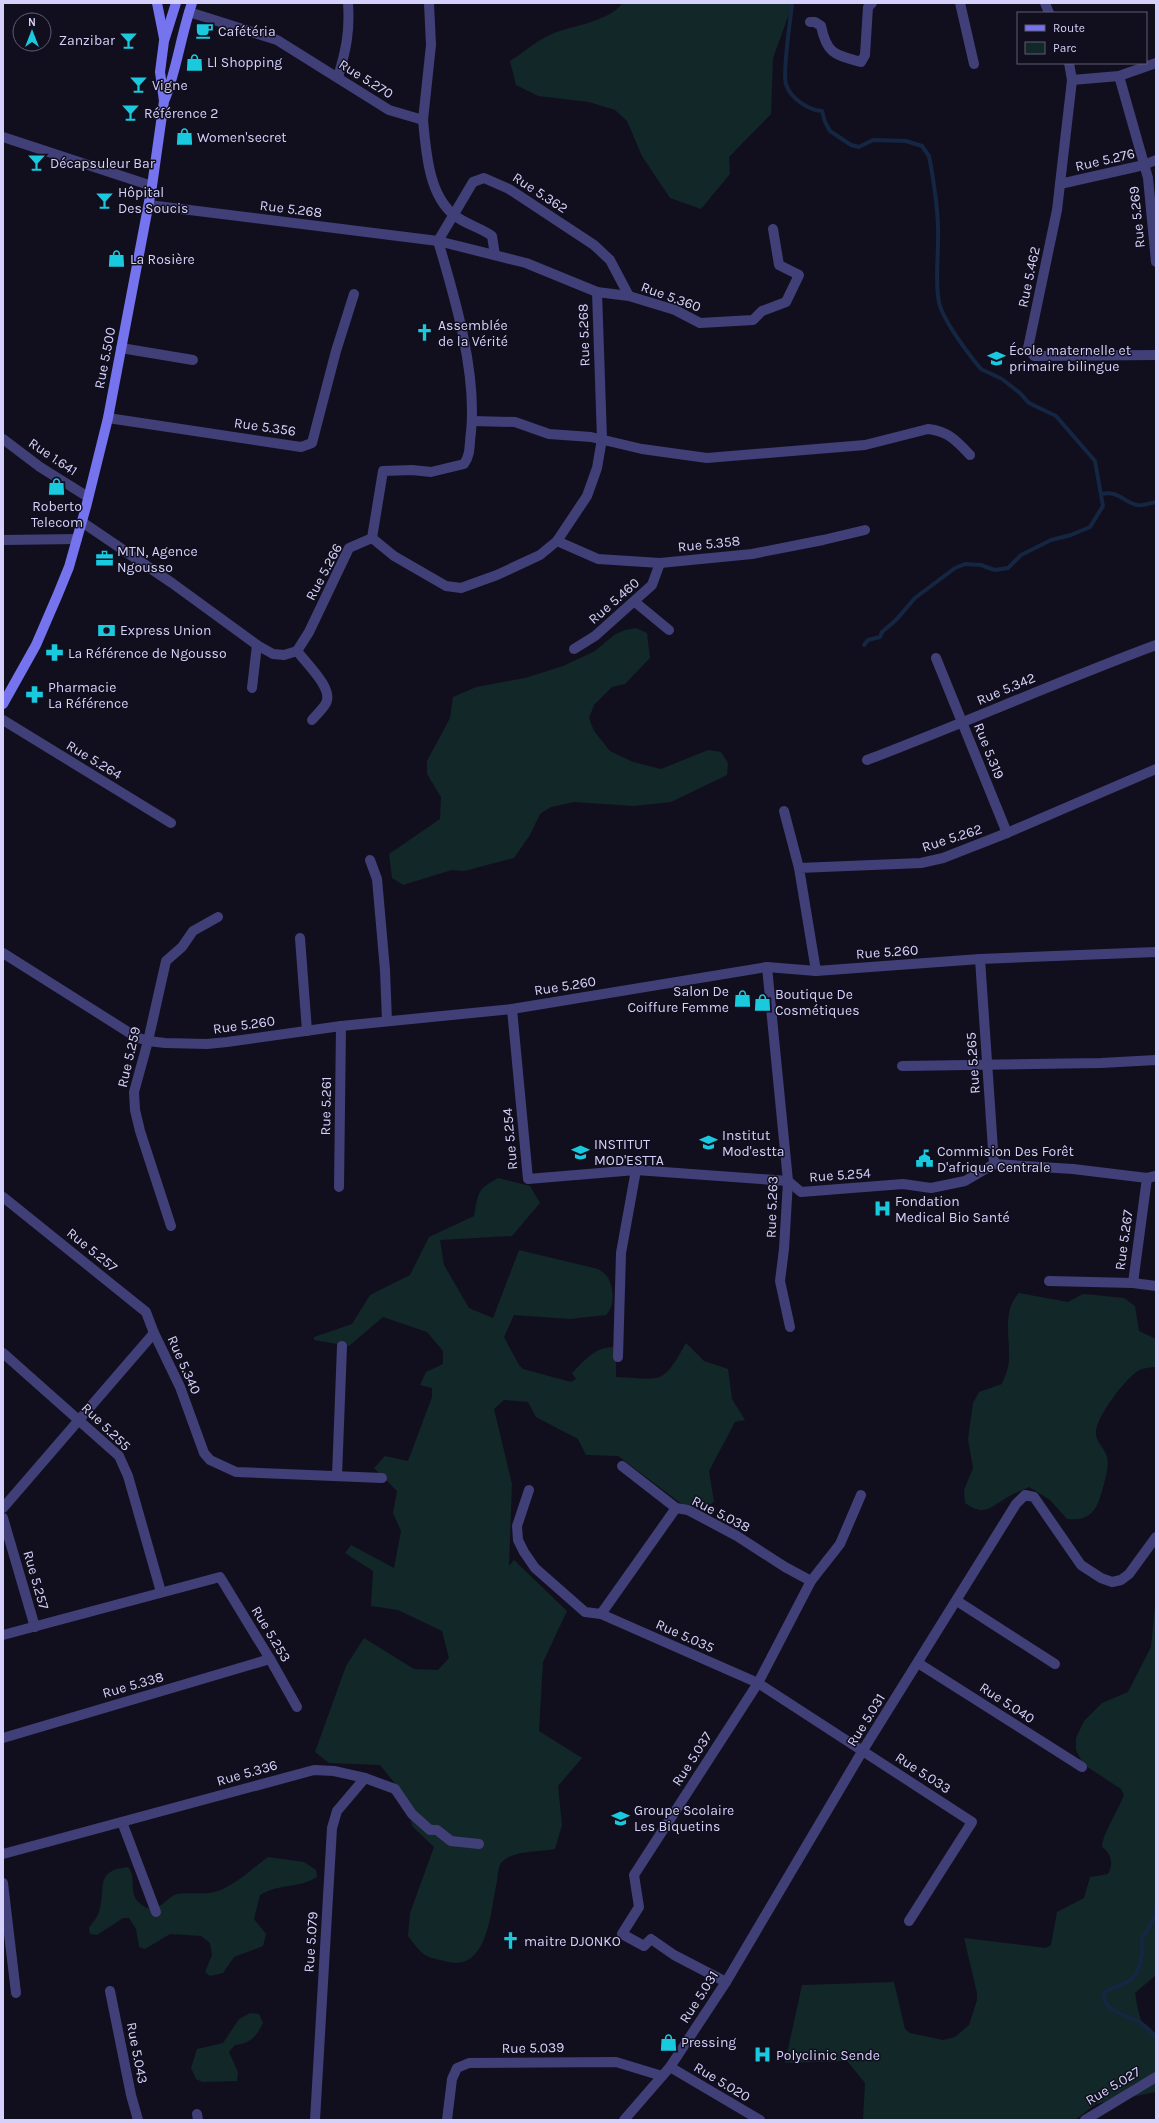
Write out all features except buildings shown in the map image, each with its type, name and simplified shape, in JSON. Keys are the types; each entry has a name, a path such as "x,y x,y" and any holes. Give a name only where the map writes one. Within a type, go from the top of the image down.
{"main road":[{"path":"157,3 164,41"},
{"path":"164,101 174,75 190,8 174,4"},
{"name":"Rue 5.500","path":"3,704 36,645 58,594 82,522 108,418 152,186 164,101 160,72 164,41 174,4"}],"street":[{"path":"338,77 348,44 348,3"},
{"path":"429,3 431,45 423,120 426,156 431,179 454,215 492,236 495,255"},
{"path":"810,22 815,22 821,26 827,48 835,54 861,62 864,55 868,7 872,3"},
{"path":"960,3 974,64"},
{"name":"Rue 5.270","path":"190,8 277,40 389,110 423,120"},
{"path":"1072,80 1119,76 1156,63"},
{"name":"Rue 5.462","path":"1069,64 1072,80 1057,210 1028,348 1034,356 1156,355"},
{"name":"Rue 5.269","path":"1119,76 1148,178 1156,262"},
{"path":"3,138 152,186"},
{"name":"Rue 5.276","path":"1060,184 1144,165 1156,160"},
{"name":"Rue 5.362","path":"438,241 473,182 484,178 509,189 594,245 610,260 629,296"},
{"name":"Rue 5.268","path":"148,205 438,241 526,263 597,292 602,439 597,468 586,496 557,541 540,555 497,575 461,588 446,586 394,556 372,538"},
{"name":"Rue 5.360","path":"597,292 629,296 675,310 700,323 753,320 762,312 786,302 799,275 779,265 773,229"},
{"path":"372,538 383,471 412,470 431,472 464,464 469,456 473,411 466,357 455,300 438,241"},
{"name":"Rue 5.356","path":"108,418 301,446 312,443 336,351 354,294"},
{"path":"122,348 193,360"},
{"path":"472,421 515,422 549,434 574,435 602,439 642,449 707,458 865,445 928,429 949,434 970,455"},
{"name":"Rue 1.641","path":"3,439 40,467 88,497"},
{"path":"82,522 172,583 257,645 273,654 284,655 297,652 325,685 328,694 327,703 312,720"},
{"name":"Rue 5.358","path":"557,541 598,559 660,563 752,554 865,530"},
{"name":"Rue 5.266","path":"297,652 309,632 349,548 372,538"},
{"path":"3,540 77,539"},
{"name":"Rue 5.460","path":"574,650 595,636 635,602 652,585 660,563"},
{"path":"635,602 669,630"},
{"path":"252,688 257,645"},
{"name":"Rue 5.342","path":"867,760 1083,672 1156,645"},
{"name":"Rue 5.319","path":"936,658 1007,834"},
{"name":"Rue 5.264","path":"3,720 171,824"},
{"name":"Rue 5.262","path":"799,868 931,862 1007,834 1156,769"},
{"path":"784,811 799,868 816,971"},
{"path":"370,860 377,879 385,970 387,1021"},
{"name":"Rue 5.259","path":"171,1226 135,1110 134,1092 148,1041 166,961 182,947 193,931 218,917"},
{"path":"300,938 307,1031"},
{"name":"Rue 5.260","path":"3,953 126,1031 148,1041 207,1044 341,1026 512,1009 767,967 816,971 980,959 1156,952"},
{"name":"Rue 5.265","path":"980,959 994,1164"},
{"name":"Rue 5.263","path":"767,967 788,1182 784,1249 780,1281 790,1327"},
{"name":"Rue 5.254","path":"512,1009 528,1179 636,1170 788,1182 801,1192 902,1184 931,1188 965,1181 994,1164"},
{"name":"Rue 5.261","path":"339,1187 341,1026"},
{"path":"902,1066 1101,1063 1156,1060"},
{"path":"994,1164 1073,1169 1152,1177"},
{"path":"618,1357 621,1253 636,1170"},
{"name":"Rue 5.267","path":"1152,1177 1133,1283 1156,1286"},
{"name":"Rue 5.257","path":"3,1197 146,1312 154,1333"},
{"path":"1049,1281 1133,1283"},
{"name":"Rue 5.340","path":"3,1508 154,1333 180,1387 204,1453 210,1460 236,1472 382,1478"},
{"path":"337,1476 342,1346"},
{"name":"Rue 5.255","path":"3,1353 115,1451 124,1464 162,1592"},
{"name":"Rue 5.038","path":"622,1466 676,1508 688,1510 737,1536 785,1568 811,1581"},
{"name":"Rue 5.035","path":"529,1490 517,1526 518,1540 524,1552 539,1572 585,1612 601,1614 758,1683"},
{"name":"Rue 5.037","path":"726,1982 674,1955 651,1939 644,1946 622,1934 639,1907 634,1875 758,1683 811,1581 840,1544 860,1495"},
{"name":"Rue 5.031","path":"624,2120 670,2067 726,1982 863,1750 1016,1504 1025,1495 1034,1497 1081,1565 1101,1578 1112,1582 1121,1580 1129,1574 1156,1537"},
{"path":"601,1614 676,1508"},
{"name":"Rue 5.257","path":"3,1518 35,1627"},
{"name":"Rue 5.253","path":"162,1592 220,1577 270,1659 297,1707"},
{"path":"3,1636 162,1592"},
{"path":"957,1601 1055,1664"},
{"name":"Rue 5.338","path":"3,1738 270,1659"},
{"name":"Rue 5.040","path":"918,1663 1082,1767"},
{"name":"Rue 5.033","path":"758,1683 972,1822 909,1921"},
{"name":"Rue 5.336","path":"3,1854 314,1770 334,1771 365,1778 395,1789 412,1814 430,1830 438,1830 451,1841 479,1844"},
{"name":"Rue 5.079","path":"315,2120 332,1828 337,1811 365,1778"},
{"path":"122,1822 156,1912"},
{"path":"3,1883 16,1993"},
{"name":"Rue 5.043","path":"110,1991 131,2096 138,2120"},
{"name":"Rue 5.039","path":"447,2120 452,2080 457,2068 469,2063 616,2062 662,2076"},
{"name":"Rue 5.020","path":"670,2067 760,2120"},
{"name":"Rue 5.027","path":"1085,2120 1156,2077"}],"green space":[{"path":"622,3 793,3 773,58 771,114 729,157 730,174 701,209 670,198 642,156 627,121 615,110 589,102 538,96 516,85 510,61 546,37 560,31 600,19 617,9"},
{"path":"636,628 647,633 650,658 625,684 612,687 594,705 589,718 594,731 610,751 633,762 661,769 708,750 721,752 728,763 727,775 671,802 634,806 574,802 551,807 540,814 530,835 514,858 464,871 452,870 403,885 392,878 389,854 440,819 441,797 427,774 427,761 450,718 453,697 476,687 525,678 563,666 595,651 614,635 625,630"},
{"path":"498,1178 530,1186 540,1203 512,1236 440,1240 444,1265 469,1308 493,1318 519,1250 598,1269 610,1282 613,1297 611,1307 606,1315 570,1319 514,1315 504,1337 519,1365 523,1369 571,1382 576,1379 572,1373 590,1356 601,1349 613,1347 616,1353 616,1377 643,1379 660,1377 672,1367 686,1343 704,1361 728,1369 732,1399 745,1420 735,1422 709,1471 714,1502 711,1504 683,1505 618,1456 586,1455 578,1439 536,1417 528,1402 504,1400 494,1409 512,1484 509,1566 514,1560 567,1611 543,1662 539,1731 582,1758 558,1786 562,1825 555,1849 526,1852 512,1856 501,1863 490,1920 486,1935 480,1947 473,1957 462,1962 449,1962 425,1955 408,1936 410,1913 434,1847 412,1826 405,1796 380,1765 329,1763 315,1752 346,1666 364,1638 414,1669 438,1670 449,1658 442,1631 398,1610 371,1606 373,1571 345,1553 351,1545 394,1568 401,1531 393,1513 397,1491 374,1468 385,1456 408,1461 432,1397 432,1388 420,1385 426,1372 443,1364 443,1351 427,1332 383,1317 349,1346 314,1340 314,1337 352,1324 370,1295 410,1275 429,1237 474,1216 480,1192"},
{"path":"1019,1293 1068,1302 1083,1294 1124,1298 1135,1306 1139,1331 1156,1339 1156,1367 1142,1369 1132,1375 1112,1399 1097,1425 1096,1435 1107,1457 1108,1464 1102,1492 1097,1506 1089,1515 1083,1518 1067,1519 1050,1500 1029,1487 986,1510 977,1509 965,1503 964,1490 973,1468 968,1439 973,1403 979,1392 1002,1384 1009,1362 1008,1324 1010,1308"},
{"path":"1156,1595 1156,1975 1135,1993 1143,2024 1151,2034 1156,2037 1156,2092 1096,2104 1075,2120 863,2120 865,2083 847,2061 785,2063 802,1985 894,1982 905,2029 910,2033 943,2040 955,2037 969,2025 977,2000 977,1993 964,1938 1046,1948 1051,1945 1057,1912 1084,1898 1090,1877 1108,1874 1110,1870 1111,1859 1108,1852 1102,1847 1105,1836 1124,1795 1121,1789 1083,1764 1076,1750 1076,1738 1084,1721 1102,1703 1128,1692 1151,1647"},
{"path":"268,1857 304,1862 316,1870 317,1877 303,1883 267,1891 260,1895 254,1919 266,1934 263,1946 234,1957 223,1973 210,1976 205,1972 212,1955 210,1943 201,1936 170,1934 145,1949 139,1947 136,1929 129,1918 123,1918 97,1935 90,1934 89,1928 99,1912 103,1882 110,1872 128,1867 132,1876 134,1896 142,1905 152,1909 157,1908 177,1894 214,1892 228,1887"},
{"path":"250,2013 259,2014 263,2023 255,2036 245,2043 235,2045 229,2052 238,2072 237,2081 202,2082 196,2079 191,2068 197,2049 223,2043 239,2019"}],"waterway":[{"path":"792,3 785,68 786,84 791,94 806,106 822,111 825,122 830,131 851,145 859,147 873,140 906,141 922,146 929,156 938,220 937,279 939,302 950,327 981,369"},
{"path":"983,370 1002,379 1020,393 1028,402"},
{"path":"983,566 995,570 1008,568 1021,555 1051,540 1071,535 1090,527 1103,506 1095,461 1056,416 1029,403"},
{"path":"1102,494 1107,493 1116,495 1132,504 1137,505 1156,502"},
{"path":"864,645 868,640 880,637 882,632 896,620 915,598 955,568 965,564 982,565"},
{"path":"1156,1909 1153,1921 1142,1939 1142,1953 1138,1971 1131,1980 1105,1992 1104,1998 1110,2007 1122,2015 1142,2024 1156,2037"}],"place":[{"name":"Cafétéria","path":"205,31"},
{"name":"Zanzibar","path":"128,40"},
{"name":"Ll Shopping","path":"194,62"},
{"name":"Vigne","path":"139,85"},
{"name":"Référence 2","path":"131,113"},
{"name":"Women'secret","path":"184,137"},
{"name":"Décapsuleur Bar","path":"37,163"},
{"name":"Hôpital Des Soucis","path":"105,200"},
{"name":"La Rosière","path":"117,259"},
{"name":"Assemblée de la Vérité","path":"425,333"},
{"name":"École maternelle et primaire bilingue","path":"996,358"},
{"name":"Roberto Telecom","path":"57,486"},
{"name":"MTN, Agence Ngousso","path":"104,559"},
{"name":"Express Union","path":"107,630"},
{"name":"La Référence de Ngousso","path":"55,653"},
{"name":"Pharmacie La Référence","path":"35,695"},
{"name":"Salon De Coiffure Femme","path":"742,999"},
{"name":"Boutique De Cosmétiques","path":"762,1002"},
{"name":"Institut Mod'estta","path":"709,1143"},
{"name":"INSTITUT MOD'ESTTA","path":"581,1152"},
{"name":"Commision Des Forêt D'afrique Centrale","path":"924,1159"},
{"name":"Fondation Medical Bio Santé","path":"882,1209"},
{"name":"Groupe Scolaire Les Biquetins","path":"621,1818"},
{"name":"maitre DJONKO","path":"511,1941"},
{"name":"Pressing","path":"668,2042"},
{"name":"Polyclinic Sende","path":"763,2055"}]}
